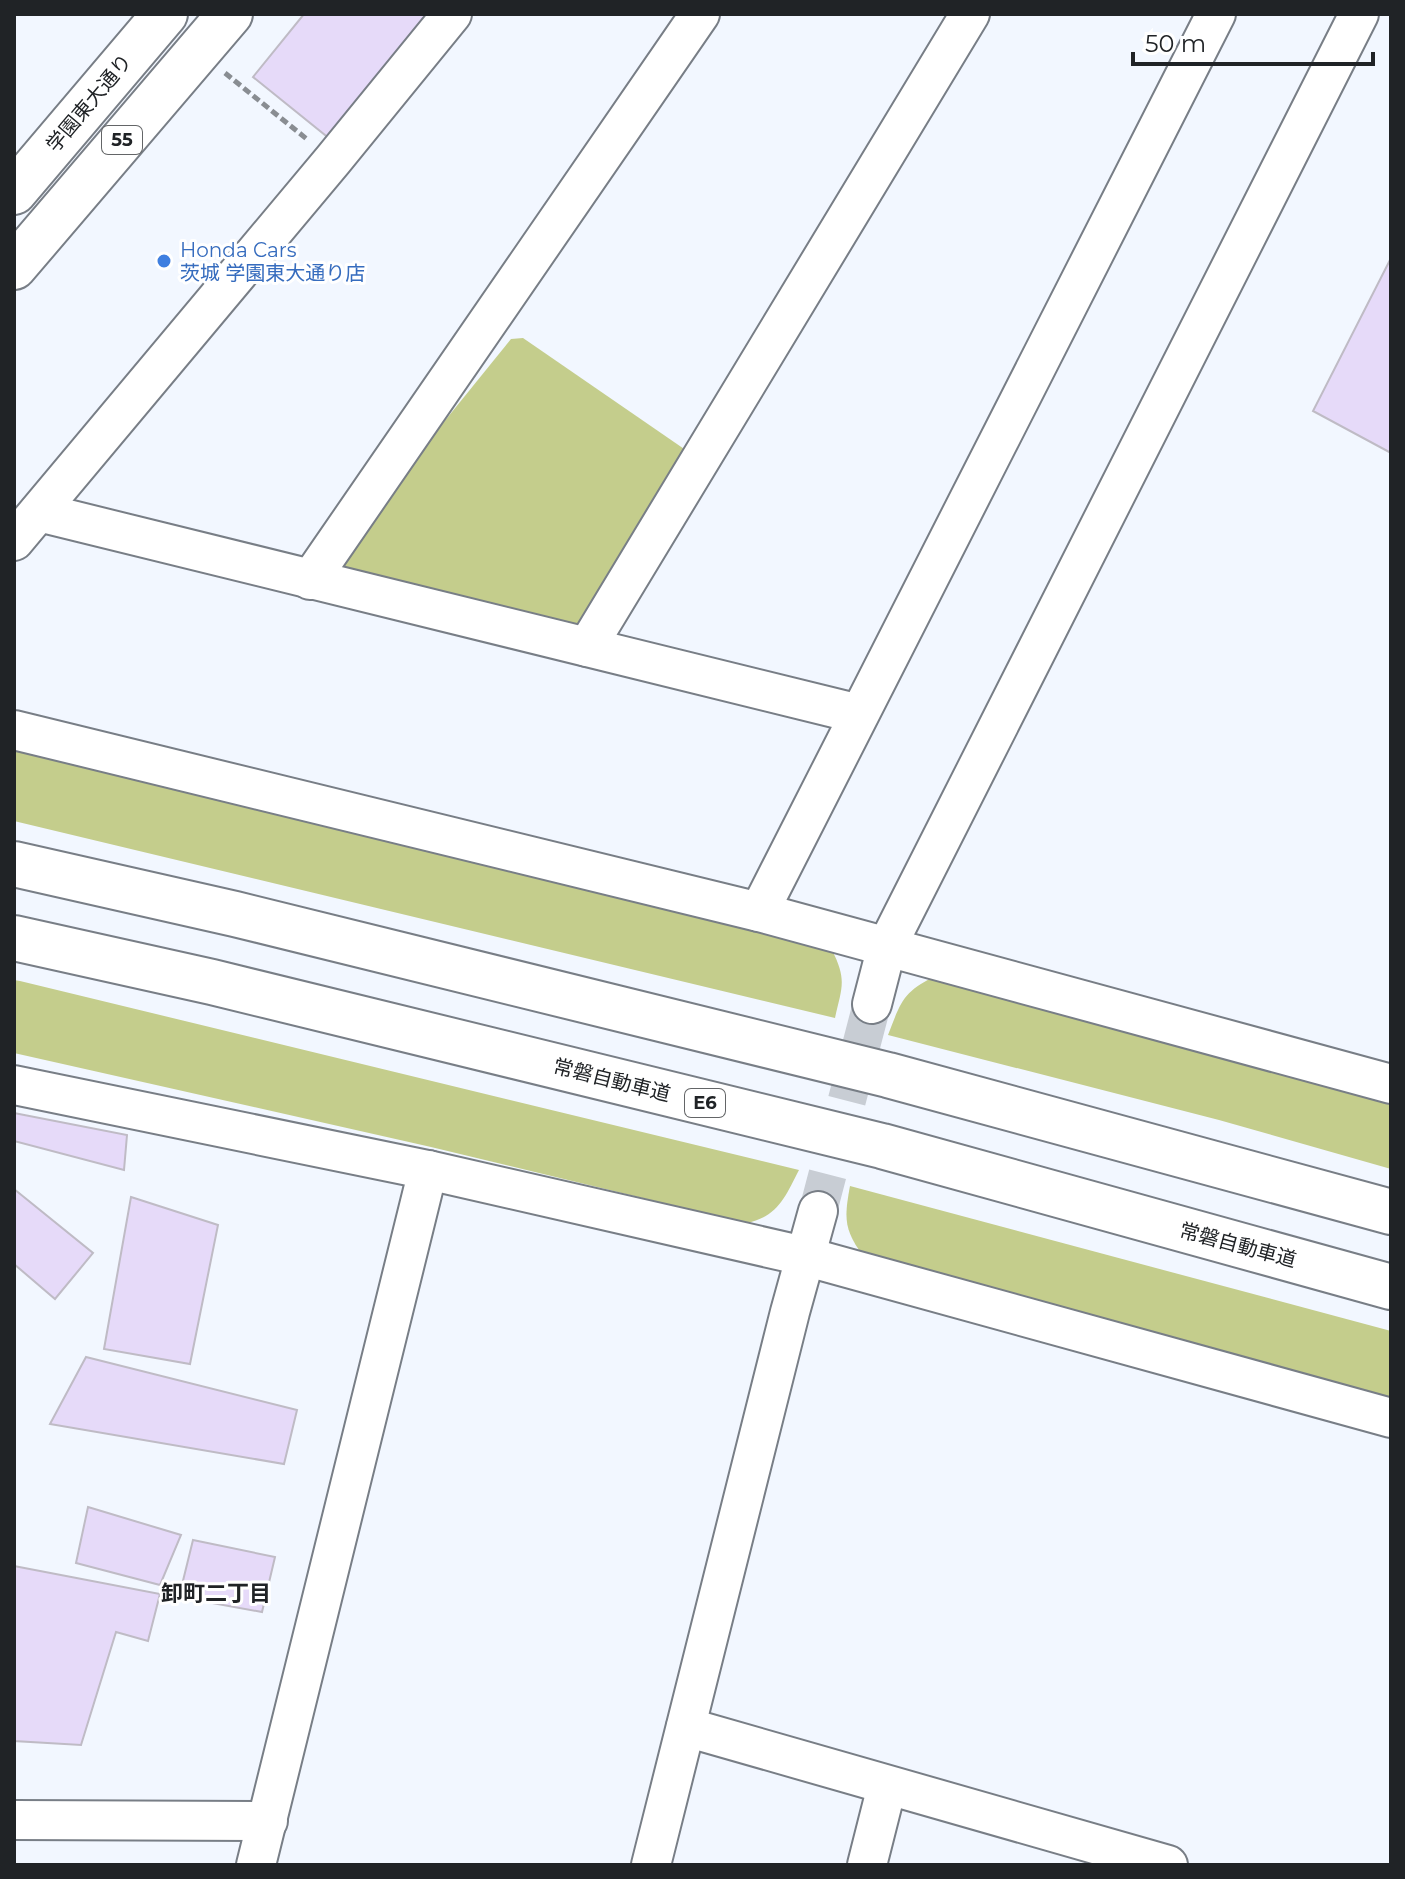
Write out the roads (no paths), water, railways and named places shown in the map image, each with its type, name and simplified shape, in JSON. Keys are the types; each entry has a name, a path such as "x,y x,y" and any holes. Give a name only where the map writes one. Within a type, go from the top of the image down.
{"main road":[{"name":"学園東大通り","path":"14,192 165,14"},
{"name":"55","path":"14,267 230,14"},
{"path":"14,864 235,914 888,1075 1391,1212"},
{"name":"常磐自動車道","path":"14,938 227,986 882,1146 1391,1287"}],"street":[{"path":"14,541 452,14"},
{"path":"310,580 700,14"},
{"path":"587,647 970,14"},
{"path":"759,912 1216,14"},
{"path":"872,1004 887,946 1359,14"},
{"path":"39,512 859,714"},
{"path":"14,730 759,912 1391,1084"},
{"path":"14,1085 428,1170 804,1256 1391,1418"},
{"path":"256,1865 428,1170"},
{"path":"651,1865 804,1256 818,1211"},
{"path":"686,1727 1168,1865"},
{"path":"867,1865 887,1786"},
{"path":"14,1820 268,1821"}],"tunnel":[{"path":"818,1211 872,1004"}],"place":[{"name":"Honda Cars 茨城 学園東大通り店","path":"164,261"}],"district":[{"name":"卸町二丁目","path":"216,1593"}]}
